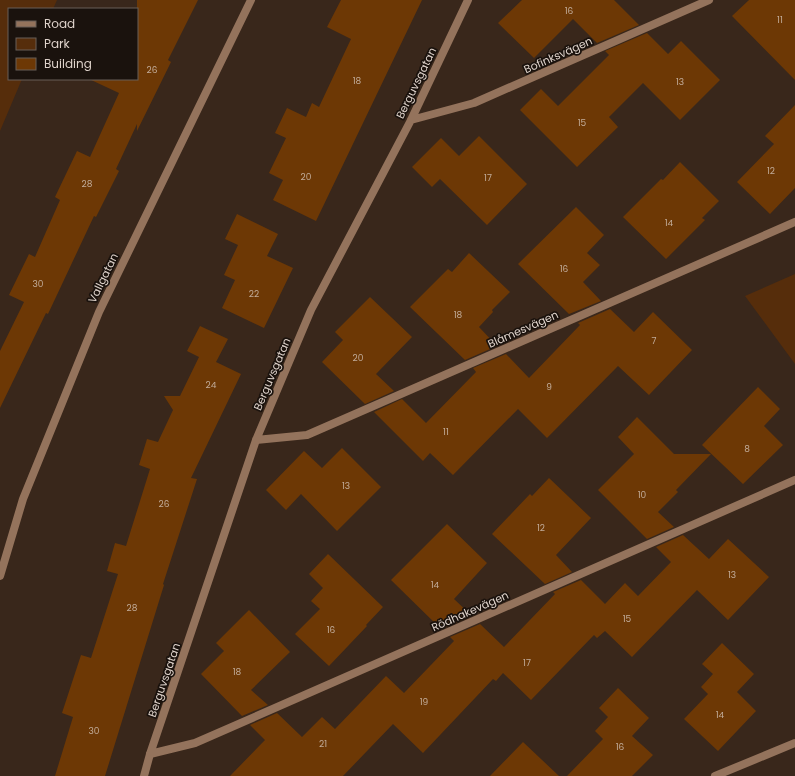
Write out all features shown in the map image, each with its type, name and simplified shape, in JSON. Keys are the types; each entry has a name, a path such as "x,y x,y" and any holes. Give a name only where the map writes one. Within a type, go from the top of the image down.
{"street":[{"name":"Vallgatan","path":"0,576 23,499 99,312 251,0"},
{"name":"Berguvsgatan","path":"144,776 150,754 256,440 311,310 411,120 468,0"},
{"name":"Bofinksvägen","path":"411,120 474,104 709,0"},
{"name":"Blåmesvägen","path":"256,440 306,435 795,222"},
{"name":"Rödhakevägen","path":"150,754 196,743 795,480"},
{"path":"715,776 795,743"}],"green space":[{"path":"0,0 57,0 53,8 8,8 8,80 22,80 0,131"},
{"path":"795,274 795,364 745,296"}],"building":[{"path":"137,0 198,0 168,60 171,62 137,131 137,124 116,169 119,171 96,217 94,216 48,314 46,313 0,408 0,351 24,302 9,295 29,254 35,257 60,200 55,197 77,151 90,157 119,93 91,80 138,80"},
{"path":"341,0 422,0 316,221 273,200 283,180 269,173 286,138 275,133 287,108 306,117 312,103 319,107 351,39 327,27"},
{"path":"522,0 614,0 639,25 597,43 573,19 534,58 498,23"},
{"path":"749,0 795,0 795,80 732,16"},
{"path":"647,33 668,54 681,41 720,80 680,120 643,83 609,117 618,127 577,167 520,110 541,89 558,106 609,55 605,51"},
{"path":"795,105 795,188 770,214 737,182 774,144 765,136"},
{"path":"479,136 527,184 487,225 440,179 432,187 412,167 441,138 459,156"},
{"path":"680,162 719,201 702,218 705,220 666,259 623,217"},
{"path":"576,207 604,235 587,253 600,265 583,282 601,301 569,314 518,264"},
{"path":"237,214 278,234 267,256 293,268 264,328 222,308 235,280 224,275 238,245 225,239"},
{"path":"469,253 510,292 492,310 493,312 479,327 497,346 465,360 410,307 448,269 452,272"},
{"path":"370,297 412,337 376,374 394,391 365,404 322,362 343,340 335,332"},
{"path":"610,309 634,332 653,312 692,350 649,395 618,366 547,438 518,409 453,475 430,453 423,461 374,412 402,399 426,423 476,372 473,368 506,354 529,378 580,325 578,323"},
{"path":"200,326 228,339 216,362 241,374 191,478 197,479 163,584 164,585 105,776 55,776 73,717 62,713 81,655 91,658 118,574 107,571 115,543 126,546 150,469 139,465 147,439 158,442 173,410 164,396 180,396 199,357 187,351"},
{"path":"758,387 780,409 764,426 783,445 743,484 702,445"},
{"path":"637,417 674,454 711,454 676,490 678,492 658,512 674,527 647,539 598,490 634,454 618,437"},
{"path":"342,448 381,487 337,531 301,494 286,510 266,490 304,451 322,468"},
{"path":"549,478 591,518 556,555 572,572 545,584 492,534 530,494 532,496"},
{"path":"447,524 487,563 454,599 472,616 441,629 391,580"},
{"path":"683,535 709,559 728,539 769,577 728,620 697,590 632,657 605,631 597,638 594,635 531,700 503,673 496,681 493,679 423,753 393,724 343,776 230,776 265,740 250,725 277,713 302,737 322,717 335,729 386,676 404,693 454,641 450,637 480,624 504,647 555,594 553,592 581,580 605,604 625,583 638,596 671,562 656,547"},
{"path":"328,554 383,607 329,666 295,634 320,609 311,601 323,588 309,574"},
{"path":"249,610 290,652 251,690 268,705 242,716 201,674 224,651 216,643"},
{"path":"722,643 754,674 737,692 756,711 718,751 684,719 708,694 701,687 713,674 702,664"},
{"path":"618,688 649,718 632,736 653,755 632,776 567,776 603,739 595,731 608,717 599,708"},
{"path":"523,742 559,776 490,776"}]}
